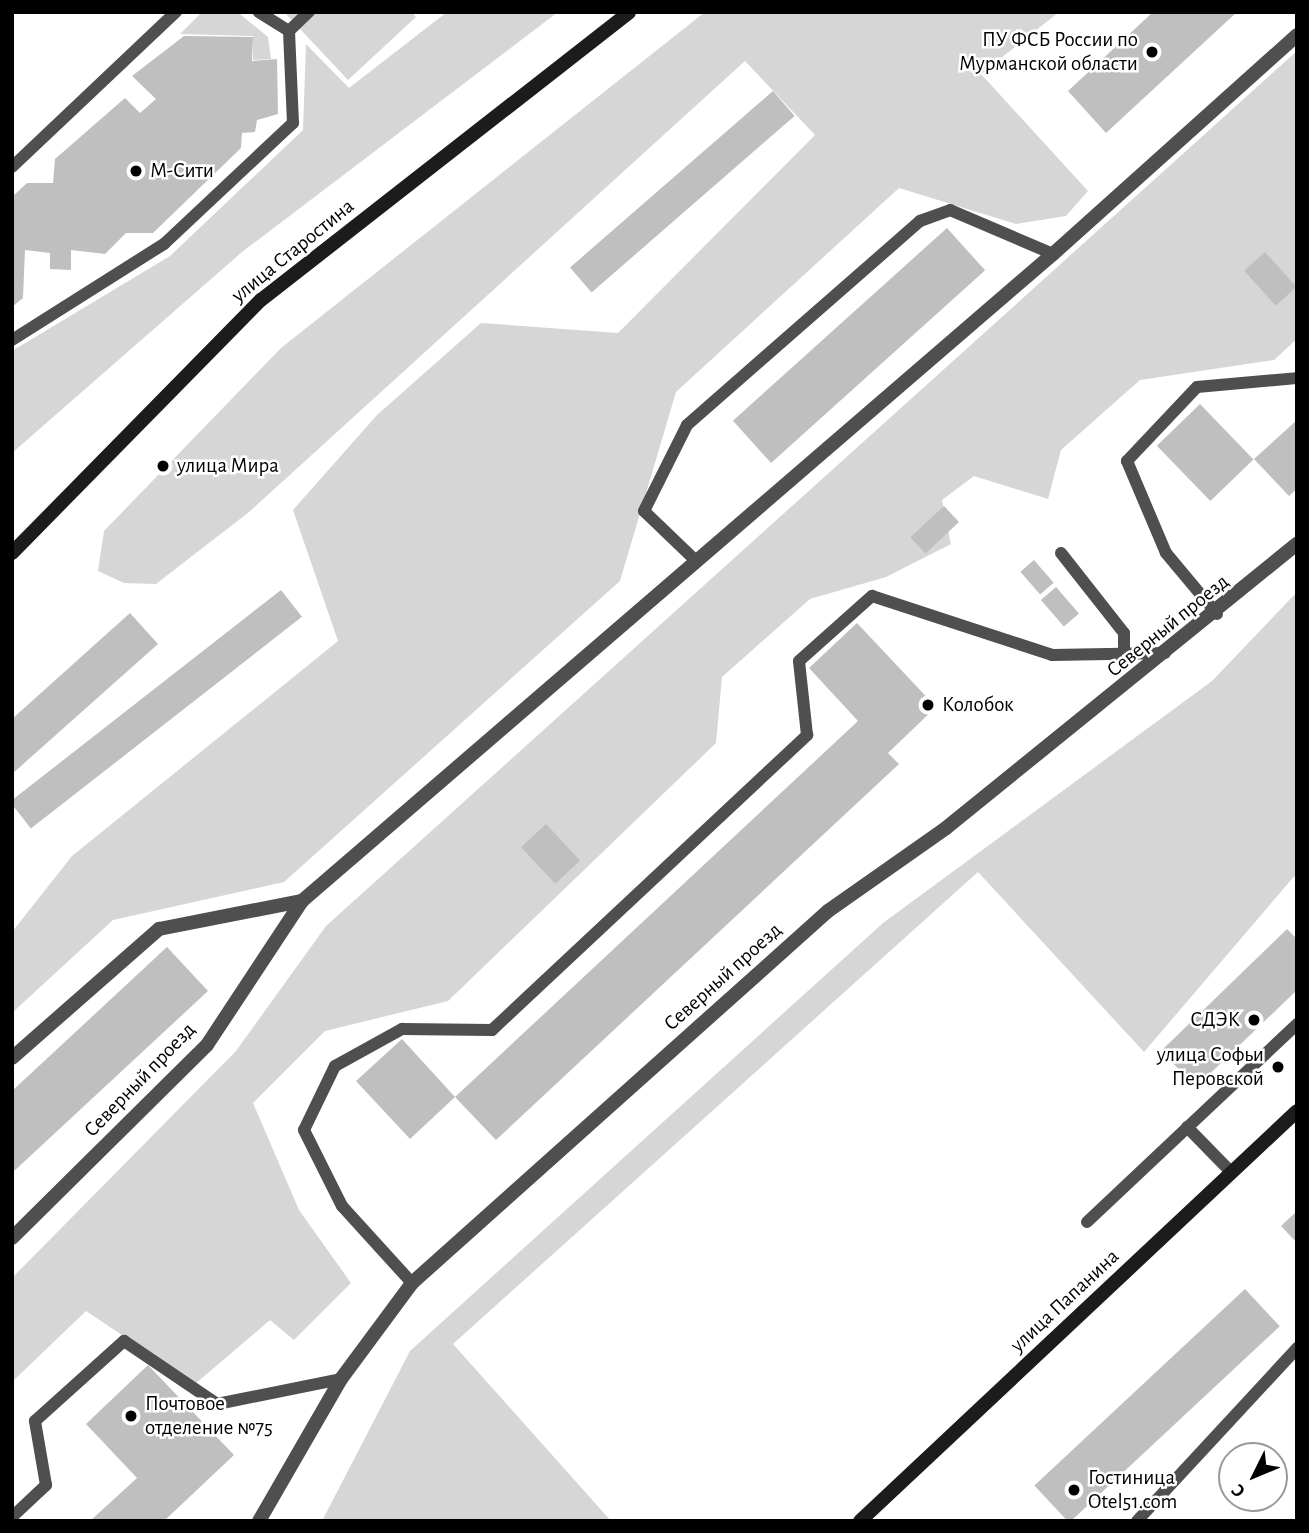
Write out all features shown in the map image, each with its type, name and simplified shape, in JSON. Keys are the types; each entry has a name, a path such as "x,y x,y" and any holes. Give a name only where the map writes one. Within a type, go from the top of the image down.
{"main road":[{"name":"улица Старостина","path":"12,553 261,300 629,12"},
{"name":"улица Папанина","path":"860,1521 1297,1111"}],"street":[{"name":"Северный проезд","path":"12,1238 207,1045 302,901 694,559 1053,254 1297,35"},
{"name":"Северный проезд","path":"260,1521 341,1380 412,1283 828,911 946,828 1170,653 1297,544"},
{"path":"12,1058 159,929 302,901"}],"lane":[{"path":"12,167 176,12"},
{"path":"259,12 289,31"},
{"path":"12,340 164,244 293,123 289,31 309,12"},
{"path":"694,559 643,511 687,425 920,221 950,209 1053,254"},
{"path":"1217,614 1166,554 1127,461 1197,387 1297,378"},
{"path":"1061,553 1124,633 1124,654"},
{"path":"412,1283 341,1206 304,1130 335,1066 402,1029 492,1030 807,735 799,662 872,596 1052,656 1170,653"},
{"path":"1087,1222 1297,1024"},
{"path":"1187,1127 1232,1173"},
{"path":"12,1517 46,1485 35,1421 124,1341 217,1404 341,1380"},
{"path":"1137,1521 1297,1348"}],"shaded area":[{"path":"202,12 240,14 268,37 271,59 253,60 253,36 180,34"},
{"path":"412,12 416,17 348,80 286,14"},
{"path":"447,12 558,12 242,252 12,453 12,351 170,256 303,130 306,44 349,88"},
{"path":"705,12 1059,12 981,74 1088,191 1066,216 1016,224 899,188 676,392 620,581 284,882 113,920 12,1013 12,932 72,856 338,641 293,510 377,415 481,323 618,333 815,135 745,61 249,512 156,584 124,583 98,571 104,531 281,348"},
{"path":"1297,51 1297,339 1274,360 1140,380 1061,450 1048,499 974,476 942,500 951,544 886,577 810,599 722,677 716,743 448,1001 325,1031 253,1103 299,1210 351,1283 294,1340 270,1320 195,1384 86,1311 12,1382 12,1278 236,1051 326,926"},
{"path":"1297,592 1297,873 1144,1052 978,872 453,1344 611,1521 322,1521 410,1351 883,923 1212,681"}],"building":[{"name":"ПУ ФСБ России по Мурманской области","path":"1153,12 1237,12 1106,133 1068,91"},
{"name":"М-Сити","path":"184,36 253,37 252,61 277,59 278,114 257,120 255,132 242,133 241,148 153,233 126,233 105,254 71,250 71,270 50,269 50,253 25,250 23,298 12,307 12,197 27,183 53,183 55,159 125,98 140,113 156,99 132,76"},
{"path":"773,91 795,116 592,292 570,267"},
{"path":"947,228 985,270 771,463 733,421"},
{"path":"1265,252 1296,287 1276,306 1244,271"},
{"path":"1200,404 1253,459 1210,501 1157,446"},
{"path":"1297,420 1297,489 1289,496 1254,459"},
{"path":"944,506 959,522 925,553 910,537"},
{"path":"1034,560 1054,583 1040,594 1020,572"},
{"path":"1056,587 1079,613 1064,627 1041,600"},
{"path":"281,590 302,617 31,829 12,804 12,800"},
{"path":"130,613 158,644 12,774 12,719"},
{"path":"857,623 936,707 888,753 899,764 496,1140 455,1097 858,721 809,668"},
{"path":"546,824 580,861 555,884 521,847"},
{"path":"1287,929 1297,939 1297,990 1196,1087 1161,1051"},
{"path":"167,947 208,991 12,1173 12,1091"},
{"path":"402,1039 455,1097 410,1139 356,1081"},
{"path":"1297,1211 1297,1243 1281,1226"},
{"path":"1245,1289 1280,1326 1071,1521 1068,1521 1034,1485"},
{"path":"148,1365 234,1455 164,1521 90,1521 137,1478 86,1424"}],"place":[{"name":"ПУ ФСБ России по Мурманской области","path":"1152,52"},
{"name":"М-Сити","path":"136,171"},
{"name":"улица Мира","path":"163,466"},
{"name":"Колобок","path":"928,705"},
{"name":"СДЭК","path":"1254,1020"},
{"name":"улица Софьи Перовской","path":"1278,1067"},
{"name":"Почтовое отделение №75","path":"131,1416"},
{"name":"Гостиница Otel51.com","path":"1074,1490"}]}
